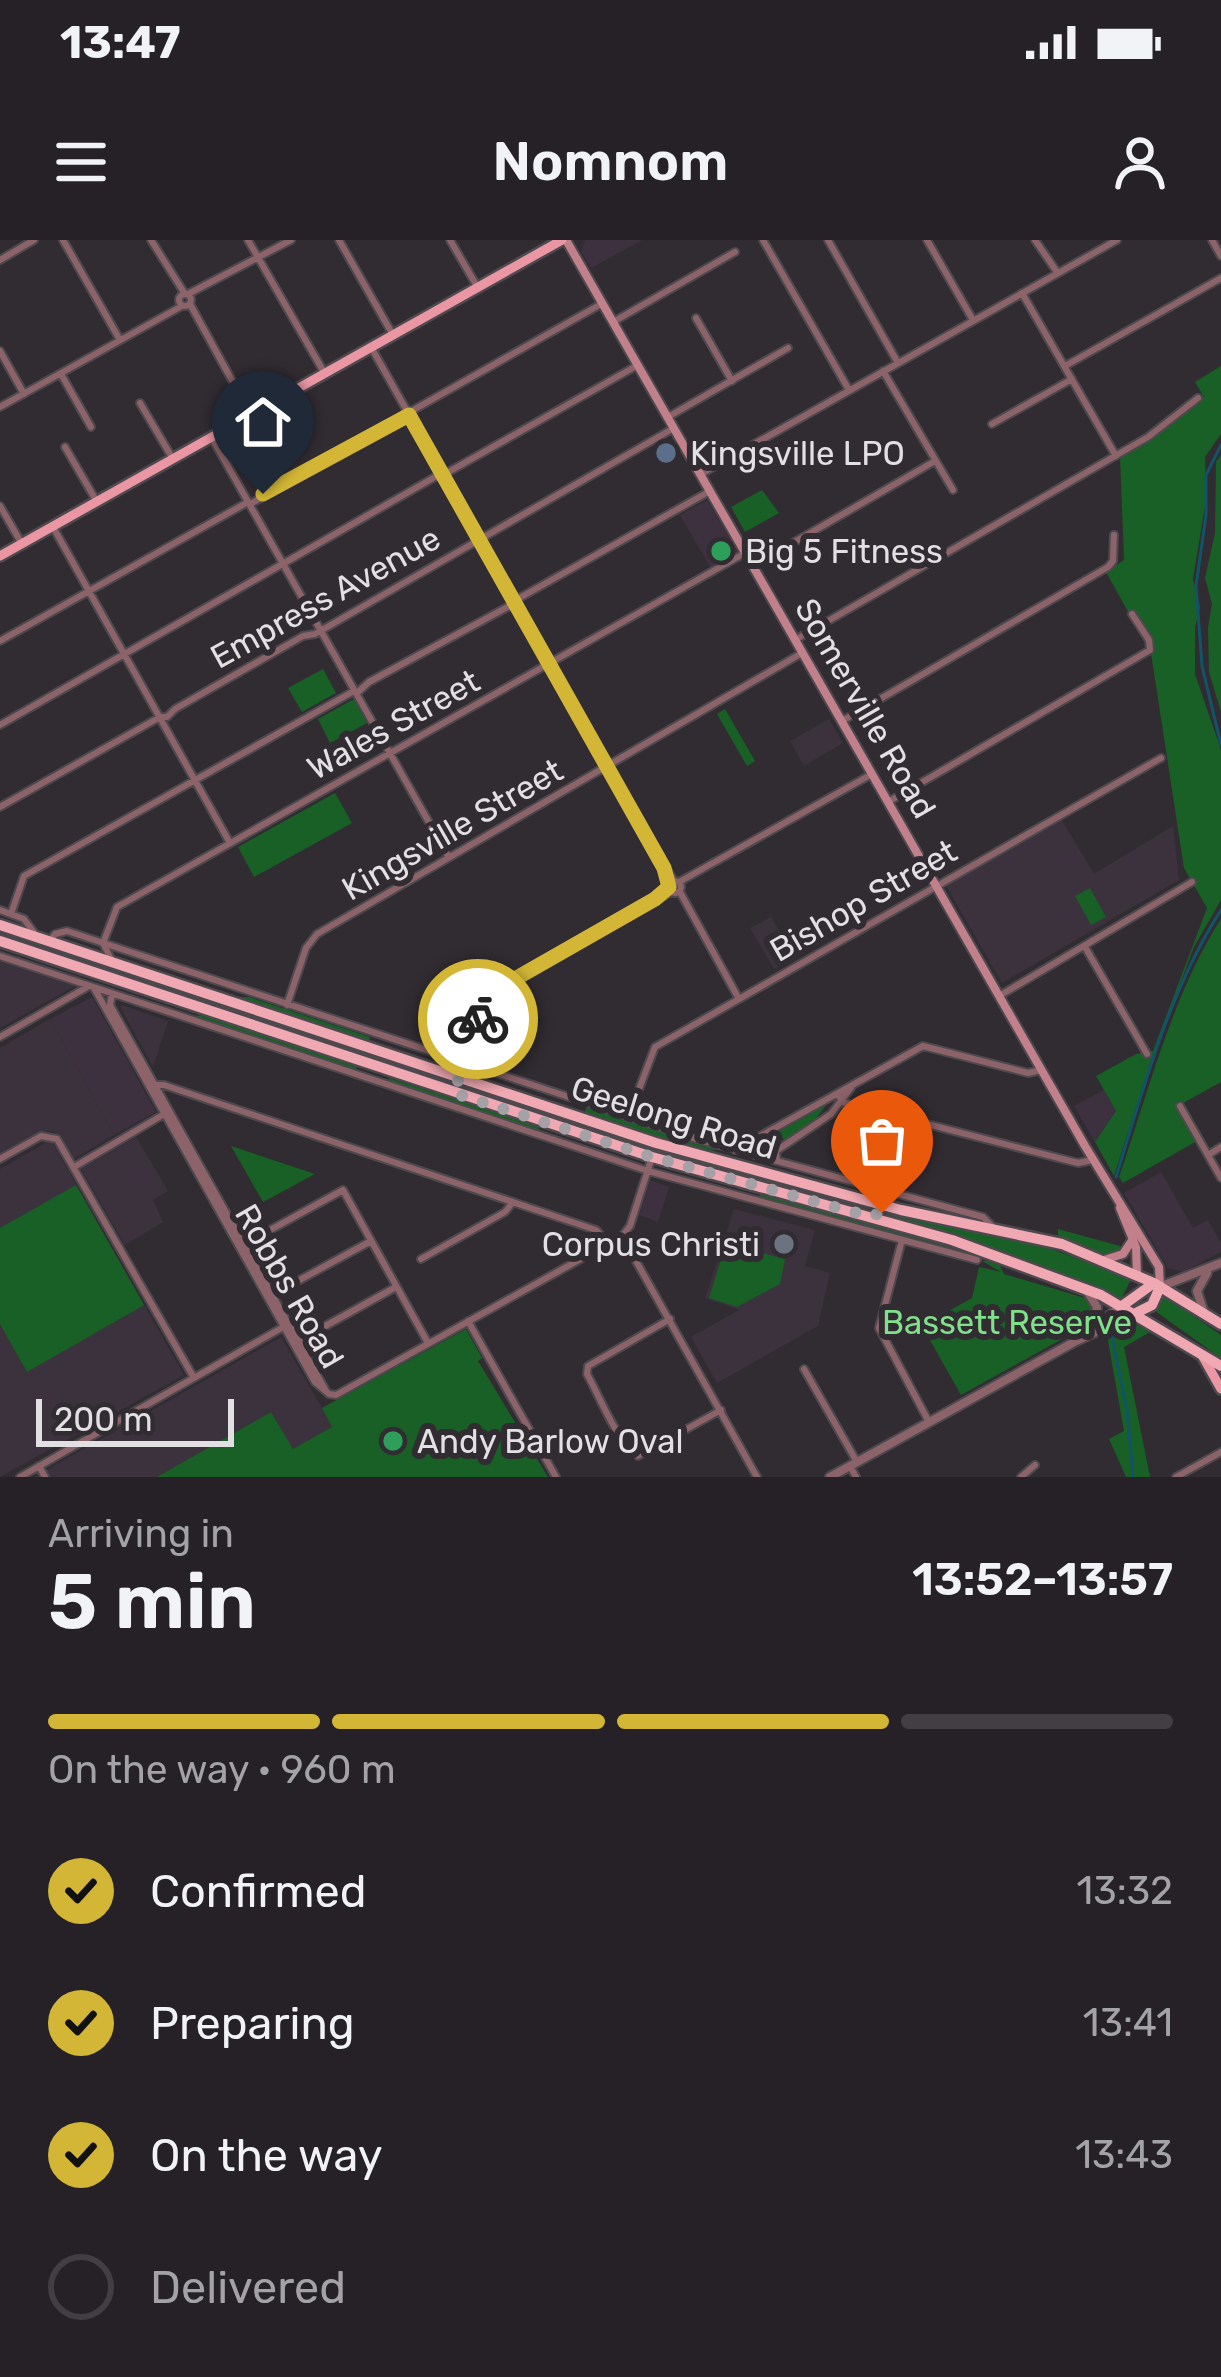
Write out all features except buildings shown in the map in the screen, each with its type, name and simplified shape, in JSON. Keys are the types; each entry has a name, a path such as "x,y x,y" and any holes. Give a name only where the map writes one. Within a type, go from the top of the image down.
{"highway":[{"name":"Geelong Road","path":"0,925 656,1142 887,1206 1035,1236 1137,1275 1221,1324"},
{"path":"44,940 55,959"},
{"name":"Geelong Road","path":"0,941 652,1157 952,1240 1125,1303 1221,1366"},
{"path":"188,988 196,1007"},
{"path":"454,1093 458,1078"},
{"path":"652,1157 656,1142"},
{"path":"868,1216 878,1215 887,1206"},
{"path":"1125,1303 1137,1275"},
{"path":"1125,1303 1157,1285"},
{"path":"1136,1313 1152,1305 1157,1285"}],"main road":[{"path":"0,556 564,240"},
{"name":"Somerville Road","path":"564,240 1159,1267 1157,1285"},
{"name":"Somerville Road","path":"1119,1204 1133,1238 1137,1275"},
{"path":"1104,1260 1124,1255 1133,1238"},
{"path":"1200,1354 1221,1389"}],"street":[{"path":"0,260 20,244 34,240"},
{"path":"63,240 120,340"},
{"path":"151,240 251,415"},
{"path":"248,240 325,374"},
{"path":"0,407 291,240"},
{"path":"339,240 394,335"},
{"path":"450,240 478,288"},
{"path":"763,240 849,390"},
{"path":"828,240 898,363"},
{"path":"927,240 973,320"},
{"path":"1035,240 1054,275"},
{"path":"701,474 1117,240"},
{"path":"1212,240 1221,256"},
{"path":"613,322 735,252"},
{"path":"1065,366 1221,278"},
{"path":"1022,292 1116,456"},
{"path":"0,641 603,303"},
{"path":"696,318 732,381"},
{"path":"371,347 739,999"},
{"path":"668,417 788,348"},
{"path":"0,351 24,394"},
{"path":"0,724 638,365"},
{"path":"884,371 953,490"},
{"path":"61,374 92,427"},
{"path":"992,424 1072,380"},
{"path":"796,640 1154,434 1198,398"},
{"path":"140,403 172,459"},
{"name":"Empress Avenue","path":"0,806 167,717 303,636 315,634 674,428"},
{"path":"212,437 448,856"},
{"path":"65,447 97,502"},
{"path":"753,566 935,461"},
{"path":"11,914 25,875 710,491"},
{"path":"0,506 22,544"},
{"path":"52,526 230,844"},
{"path":"842,721 1108,567 1113,562 1114,535"},
{"name":"Wales Street","path":"104,943 117,907 746,553"},
{"path":"888,802 1145,654 1151,646 1132,614"},
{"name":"Kingsville Street","path":"287,1005 312,938 802,653"},
{"name":"Bishop Street","path":"628,1118 652,1050 1161,758"},
{"path":"458,1078 481,1007 492,992 872,775"},
{"path":"999,995 1192,882"},
{"path":"0,910 24,919 44,940"},
{"name":"Geelong Road","path":"44,940 64,930 628,1118 983,1217 993,1227"},
{"path":"104,943 113,963"},
{"path":"1085,946 1147,1054"},
{"name":"Geelong Road","path":"0,956 648,1171 977,1260"},
{"path":"0,1036 92,987 76,966"},
{"name":"Robbs Road","path":"92,987 154,1088"},
{"name":"Geelong Road","path":"208,994 246,992"},
{"name":"Robbs Road","path":"112,994 110,1005 154,1088 319,1387 329,1394"},
{"path":"181,1015 196,1007"},
{"path":"777,1161 776,1150 813,1128 853,1085 926,1046 1028,1073 1042,1070"},
{"path":"154,1088 175,1090 596,1230 608,1244"},
{"path":"734,1150 840,1098 1078,1163 1094,1160"},
{"path":"1180,1106 1221,1178"},
{"path":"73,1167 168,1113"},
{"path":"0,1159 50,1135 194,1378"},
{"path":"1208,1154 1221,1147"},
{"path":"329,1394 336,1395 622,1235 629,1228 652,1157"},
{"path":"242,1246 343,1190 428,1343"},
{"path":"881,1190 888,1196 887,1206"},
{"path":"421,1259 505,1212 513,1202"},
{"path":"622,1235 757,1477"},
{"path":"902,1240 879,1328 929,1422"},
{"path":"270,1297 370,1241"},
{"path":"1157,1285 1217,1265"},
{"path":"1204,1312 1198,1289 1217,1265"},
{"path":"298,1341 396,1287"},
{"path":"1086,1288 1097,1307 1092,1328"},
{"path":"1076,1341 1125,1303"},
{"path":"830,1477 1076,1341 1136,1313"},
{"path":"670,1319 590,1364 587,1374 631,1452 640,1456 721,1410"},
{"path":"468,1321 556,1477"},
{"path":"20,1477 286,1325"},
{"name":"Robbs Road","path":"286,1325 329,1394"},
{"path":"805,1369 856,1477"},
{"path":"1176,1477 1221,1452"},
{"path":"1021,1477 1035,1465"},
{"path":"39,1466 45,1477"}],"shaded area":[{"path":"585,240 642,240 591,268 581,251"},
{"path":"707,500 738,553 711,568 680,515"},
{"path":"829,719 843,743 804,766 790,741"},
{"path":"1060,817 1094,874 1173,826 1179,880 1002,983 945,884"},
{"path":"771,917 795,958 774,969 750,928"},
{"path":"0,961 75,986 0,1028"},
{"path":"92,997 156,1112 114,1135 50,1019"},
{"path":"120,1007 168,1021 153,1067"},
{"path":"50,1019 114,1135 72,1160 54,1131 44,1131 0,1156 0,1048"},
{"path":"1104,1090 1116,1111 1095,1142 1074,1106"},
{"path":"136,1137 168,1191 153,1200 163,1222 125,1245 81,1169"},
{"path":"51,1140 184,1375 0,1477 0,1169"},
{"path":"1161,1172 1193,1228 1208,1220 1221,1243 1221,1252 1183,1272 1168,1268 1124,1193"},
{"path":"650,1180 669,1187 658,1222 639,1215"},
{"path":"734,1209 815,1230 805,1266 830,1273 818,1326 717,1383 691,1337 739,1310 705,1298"},
{"path":"281,1337 333,1427 293,1450 271,1412 157,1477 34,1477"}],"green space":[{"path":"1221,366 1221,434 1205,457 1206,499 1193,579 1200,607 1195,674 1221,750 1221,900 1194,947 1114,1176 1095,1142 1116,1111 1096,1076 1136,1054 1153,1051 1207,908 1184,868 1151,653 1106,572 1124,560 1120,456 1156,436 1204,397 1195,382"},
{"path":"1221,455 1221,712 1209,672 1212,604 1205,578 1215,533 1216,462"},
{"path":"762,490 779,513 745,532 731,507"},
{"path":"323,669 336,693 302,712 288,688"},
{"path":"354,699 367,723 330,743 318,719"},
{"path":"725,709 755,761 747,766 717,714"},
{"path":"335,793 352,823 254,877 238,847"},
{"path":"1090,888 1106,917 1091,925 1075,896"},
{"path":"1221,919 1221,1082 1176,1107 1195,1142 1123,1183 1119,1177 1163,1044 1189,979"},
{"path":"200,997 445,1079 448,1081 201,1002"},
{"path":"235,997 249,997 370,1037 369,1041"},
{"path":"204,1015 357,1066 356,1071 195,1016"},
{"path":"389,1078 539,1126 540,1131 388,1082"},
{"path":"827,1104 811,1125 785,1141 781,1136 763,1150 753,1146"},
{"path":"586,1108 718,1150 651,1137 584,1113"},
{"path":"231,1146 315,1174 263,1202"},
{"path":"76,1185 144,1305 27,1372 0,1324 0,1228"},
{"path":"761,1193 981,1256 759,1197"},
{"path":"889,1212 1034,1243 1132,1278 1121,1299 987,1246 886,1216"},
{"path":"1058,1229 1123,1250 1107,1255 1058,1236"},
{"path":"728,1236 752,1242 751,1250 785,1259 780,1284 737,1307 709,1298"},
{"name":"Bassett Reserve","path":"982,1261 999,1263 1004,1274 1085,1298 1094,1312 1084,1327 961,1395 922,1326 972,1298 979,1267 1001,1272"},
{"path":"1163,1295 1221,1335 1221,1358 1155,1311"},
{"path":"1131,1322 1150,1332 1124,1347 1150,1477 1126,1477 1109,1439 1124,1431 1107,1335"},
{"path":"466,1329 482,1358 478,1361 548,1477 157,1477 271,1412 293,1449 332,1427 322,1408"}],"waterway":[{"path":"1221,445 1206,475 1196,586 1202,666 1221,745"},
{"path":"1116,1177 1172,1006 1221,910"},
{"path":"1111,1333 1127,1410 1133,1477"}],"way so far":[{"path":"478,1019 454,1093 725,1178 868,1216 882,1213"}],"place":[{"name":"Kingsville LPO","path":"666,453"},
{"name":"Big 5 Fitness","path":"721,551"},
{"name":"Corpus Christi","path":"784,1244"},
{"name":"Andy Barlow Oval","path":"393,1441"}],"route":[{"path":"263,494 409,415 664,868 670,884 655,899 492,992 478,1019"}]}
